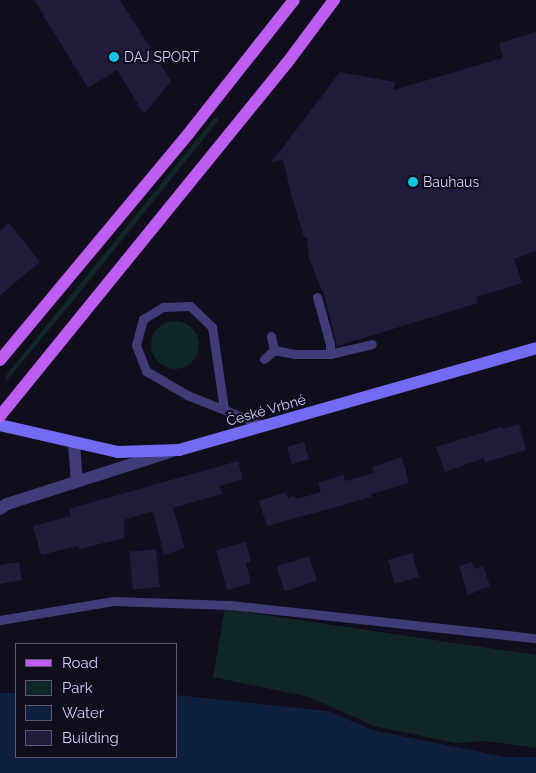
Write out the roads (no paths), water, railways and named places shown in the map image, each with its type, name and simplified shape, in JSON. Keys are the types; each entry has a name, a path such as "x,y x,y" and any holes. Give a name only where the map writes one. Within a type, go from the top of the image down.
{"main road":[{"path":"0,360 189,133 294,0"},
{"path":"0,416 287,63 334,0"}],"street":[{"name":"České Vrbné","path":"0,425 118,452 179,450 536,348"},
{"path":"74,442 77,481"},
{"path":"0,509 6,504 179,450"}],"lane":[{"path":"316,297 330,344 330,354"},
{"path":"224,409 212,327 190,306 163,307 143,319 136,345 146,371 187,395 265,426"},
{"path":"271,336 274,350"},
{"path":"274,350 295,354 330,354 372,344"},
{"path":"264,359 274,350"},
{"path":"0,620 113,601 230,604 536,638"}],"water":[{"path":"0,693 15,693 15,758 178,758 178,695 328,711 372,730 506,757 536,757 536,773 0,773"}],"place":[{"name":"DAJ SPORT","path":"114,57"},
{"name":"Bauhaus","path":"413,182"}]}
